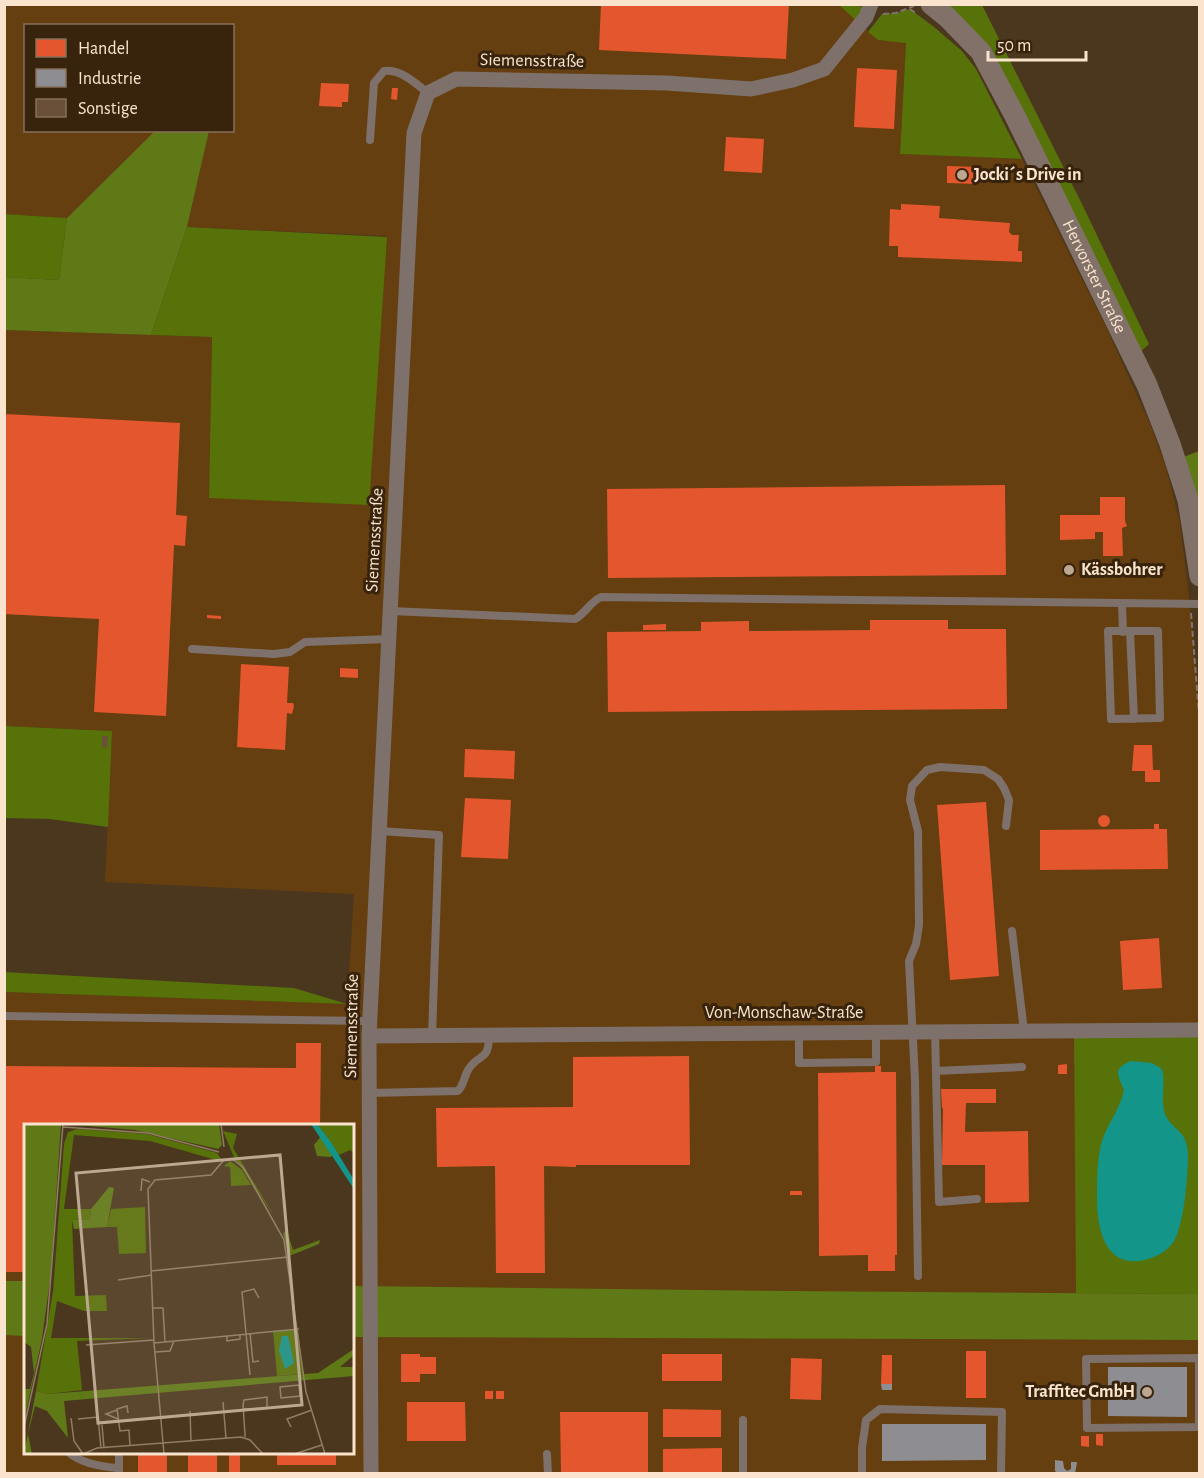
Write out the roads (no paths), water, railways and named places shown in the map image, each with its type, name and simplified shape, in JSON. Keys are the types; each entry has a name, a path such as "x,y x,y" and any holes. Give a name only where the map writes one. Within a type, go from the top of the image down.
{"street":[{"name":"Siemensstraße","path":"371,1473 370,1028 414,133 428,93 456,79 666,83 751,89 793,80 824,69 866,17 870,8"},
{"name":"Hervorster Straße","path":"924,10 947,17 981,52 1015,116 1147,385 1170,444 1188,500 1200,576"},
{"name":"Von-Monschaw-Straße","path":"370,1028 432,1036 1200,1029"}],"lane":[{"path":"370,140 374,83 384,71 391,70 405,76 428,93"},
{"path":"391,611 575,619 592,602 601,597 1200,604"},
{"path":"1122,604 1127,631 1134,719"},
{"path":"1108,631 1158,631 1160,718 1134,719 1111,719 1108,631"},
{"path":"192,648 274,654 290,652 304,642 389,639"},
{"path":"918,1276 915,1080 909,961 916,944 919,925 918,831 910,800 912,786 927,770 940,767 984,770 998,779 1009,800 1006,826"},
{"path":"380,831 439,835 432,1036"},
{"path":"1012,931 1024,1031"},
{"path":"4,1016 370,1028"},
{"path":"799,1031 799,1063 876,1062 876,1031"},
{"path":"935,1031 939,1202 977,1199"},
{"path":"370,1093 458,1091 463,1086 469,1068 486,1054 489,1047 489,1035"},
{"path":"936,1071 1022,1067"},
{"path":"1199,1358 1200,1427 1087,1428 1086,1359 1199,1358"},
{"path":"862,1473 862,1448 866,1420 880,1408 1002,1412 1001,1473"},
{"path":"743,1420 743,1473"},
{"path":"70,1454 119,1471 118,1454"},
{"path":"547,1455 548,1473"}],"water":[{"path":"1131,1061 1152,1063 1162,1069 1165,1114 1183,1135 1188,1156 1183,1212 1174,1241 1159,1255 1134,1261 1114,1254 1107,1246 1099,1224 1097,1199 1100,1148 1124,1090 1118,1073 1121,1067"}],"place":[{"name":"Jocki´s Drive in","path":"962,175"},
{"name":"Kässbohrer","path":"1069,570"},
{"name":"Traffitec GmbH","path":"1147,1392"}]}
